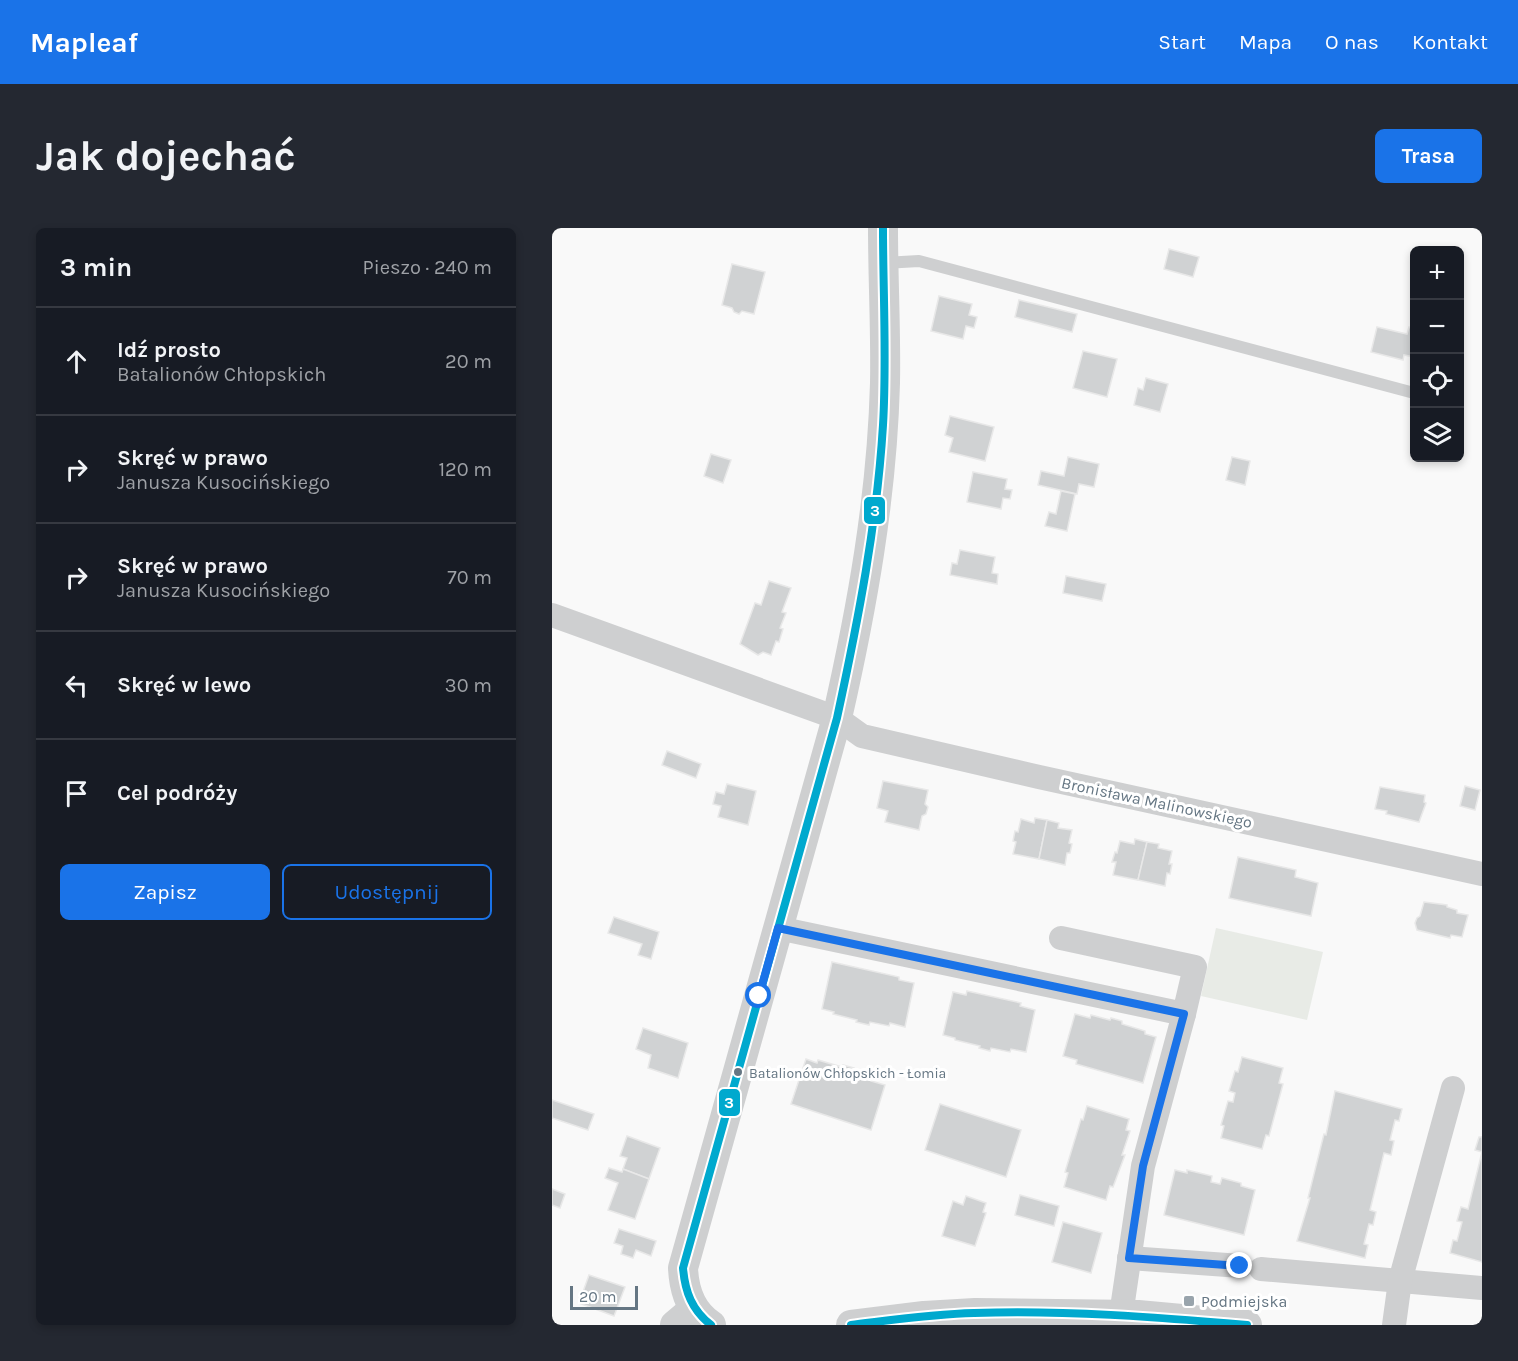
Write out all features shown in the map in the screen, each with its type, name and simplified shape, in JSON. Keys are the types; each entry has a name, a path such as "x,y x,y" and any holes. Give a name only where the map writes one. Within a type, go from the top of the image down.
{"street":[{"path":"693,1319 684,1282 685,1260 837,718 856,632 876,501 885,383 883,228"},
{"name":"Bronisława Malinowskiego","path":"552,615 837,718 862,736 1482,874"},
{"path":"778,928 1184,1014"},
{"path":"1061,938 1195,967 1143,1166 1121,1315"},
{"path":"1394,1325 1400,1281 1453,1088"},
{"path":"1129,1258 1482,1288"},
{"path":"851,1325 924,1316 975,1313 1121,1315 1247,1325"}],"lane":[{"path":"883,263 920,261 1410,392"}],"shaded area":[{"path":"1216,928 1323,952 1307,1020 1201,996"}],"building":[{"path":"1169,249 1199,257 1193,277 1164,269"},
{"path":"732,264 765,272 754,314 742,311 739,314 732,308 722,305"},
{"path":"939,296 972,304 969,315 977,317 974,328 966,326 963,339 931,331"},
{"path":"1019,300 1077,314 1072,332 1015,317"},
{"path":"1377,327 1407,334 1410,327 1410,356 1404,355 1403,360 1371,352"},
{"path":"1083,351 1117,359 1107,397 1073,388"},
{"path":"1146,378 1168,384 1160,412 1134,405 1138,388 1143,390"},
{"path":"950,416 994,427 985,461 949,452 953,438 945,435"},
{"path":"711,454 731,460 723,483 704,476"},
{"path":"1068,457 1099,464 1094,487 1079,484 1077,494 1038,485 1041,471 1064,476"},
{"path":"1232,457 1250,461 1245,485 1226,480"},
{"path":"973,472 1007,479 1005,489 1012,490 1010,499 1003,498 1001,509 967,502"},
{"path":"1061,491 1075,494 1067,531 1045,526 1049,512 1056,514"},
{"path":"960,550 995,557 992,573 998,574 997,584 950,575 952,563 957,564"},
{"path":"1066,576 1106,584 1102,601 1063,593"},
{"path":"769,581 791,588 782,612 786,613 780,628 783,629 779,642 776,641 771,655 763,652 758,655 740,644 755,603 761,605"},
{"path":"667,751 701,764 696,778 662,765"},
{"path":"883,781 928,790 925,804 928,807 926,814 922,816 919,830 885,822 888,811 877,808"},
{"path":"727,784 756,791 748,825 718,817 721,806 713,804 716,792 724,794"},
{"path":"1465,786 1480,790 1475,810 1460,806"},
{"path":"1380,787 1425,795 1424,802 1426,803 1419,822 1375,809"},
{"path":"1035,818 1047,820 1039,859 1013,854 1016,842 1013,841 1015,831 1018,832 1021,819 1034,823"},
{"path":"1047,820 1059,823 1058,828 1072,830 1069,843 1072,844 1070,853 1067,853 1065,865 1039,859"},
{"path":"1135,839 1147,842 1138,880 1113,875 1116,862 1112,862 1120,841 1134,844"},
{"path":"1147,842 1159,844 1158,848 1172,851 1169,864 1172,864 1170,874 1167,873 1165,886 1138,880"},
{"path":"1238,857 1296,870 1295,877 1318,883 1311,916 1229,898"},
{"path":"1424,902 1447,905 1457,910 1457,913 1468,915 1462,937 1451,935 1450,938 1417,930 1415,923 1420,916"},
{"path":"614,917 659,932 651,959 638,955 642,944 608,933"},
{"path":"832,962 899,977 899,980 914,983 905,1027 890,1023 889,1026 870,1022 869,1025 822,1009"},
{"path":"967,991 1021,1003 1020,1006 1035,1010 1026,1052 1011,1049 1010,1052 991,1048 990,1051 943,1035 953,992 966,995"},
{"path":"1075,1014 1122,1021 1122,1024 1156,1037 1143,1083 1076,1064 1077,1060 1063,1056"},
{"path":"643,1028 688,1043 678,1078 648,1068 651,1055 636,1049"},
{"path":"1242,1057 1283,1068 1279,1083 1283,1084 1269,1136 1266,1135 1262,1149 1221,1138 1224,1126 1221,1125 1228,1101 1233,1102 1235,1093 1229,1091"},
{"path":"806,1059 817,1063 818,1060 854,1068 853,1071 872,1077 871,1081 885,1085 871,1130 791,1104"},
{"path":"1335,1091 1402,1109 1399,1121 1395,1120 1390,1140 1394,1141 1391,1155 1384,1153 1370,1210 1376,1212 1373,1225 1369,1224 1364,1244 1368,1245 1365,1258 1297,1241 1310,1198 1308,1198 1324,1134 1326,1135"},
{"path":"552,1100 594,1114 588,1130 552,1118"},
{"path":"940,1104 1021,1130 1006,1177 925,1150"},
{"path":"1087,1106 1129,1119 1126,1130 1130,1131 1122,1155 1125,1155 1106,1200 1064,1187 1068,1173 1065,1172"},
{"path":"627,1136 660,1148 649,1179 623,1169 627,1158 620,1156"},
{"path":"1479,1137 1482,1137 1482,1152 1475,1150"},
{"path":"1482,1152 1482,1262 1450,1253 1453,1240 1457,1241 1462,1222 1457,1221 1461,1207 1468,1209"},
{"path":"609,1168 622,1172 623,1169 649,1179 635,1219 608,1210 618,1183 605,1178"},
{"path":"1175,1170 1187,1173 1187,1170 1212,1176 1211,1182 1220,1184 1222,1178 1255,1190 1244,1235 1164,1215"},
{"path":"552,1189 565,1194 560,1208 552,1205"},
{"path":"1020,1195 1059,1206 1054,1226 1015,1215"},
{"path":"966,1196 986,1203 983,1212 986,1213 975,1246 942,1236 953,1201 963,1205"},
{"path":"1063,1222 1102,1233 1091,1273 1052,1262"},
{"path":"619,1229 656,1241 651,1256 636,1250 633,1258 621,1254 623,1246 614,1243"},
{"path":"589,1275 625,1287 614,1316 579,1303"}],"transit line":[{"name":"3","path":"711,1325 694,1307 683,1268 837,718 852,645 866,572 883,425 885,351 883,228"},
{"name":"3","path":"851,1325 943,1315 1008,1312 1110,1315 1247,1325"}],"place":[{"name":"Batalionów Chłopskich - Łomia","path":"738,1072"},
{"name":"Podmiejska","path":"1189,1301"}],"route":[{"path":"759,996 778,928 1184,1014 1143,1166 1129,1258 1240,1266"}]}
